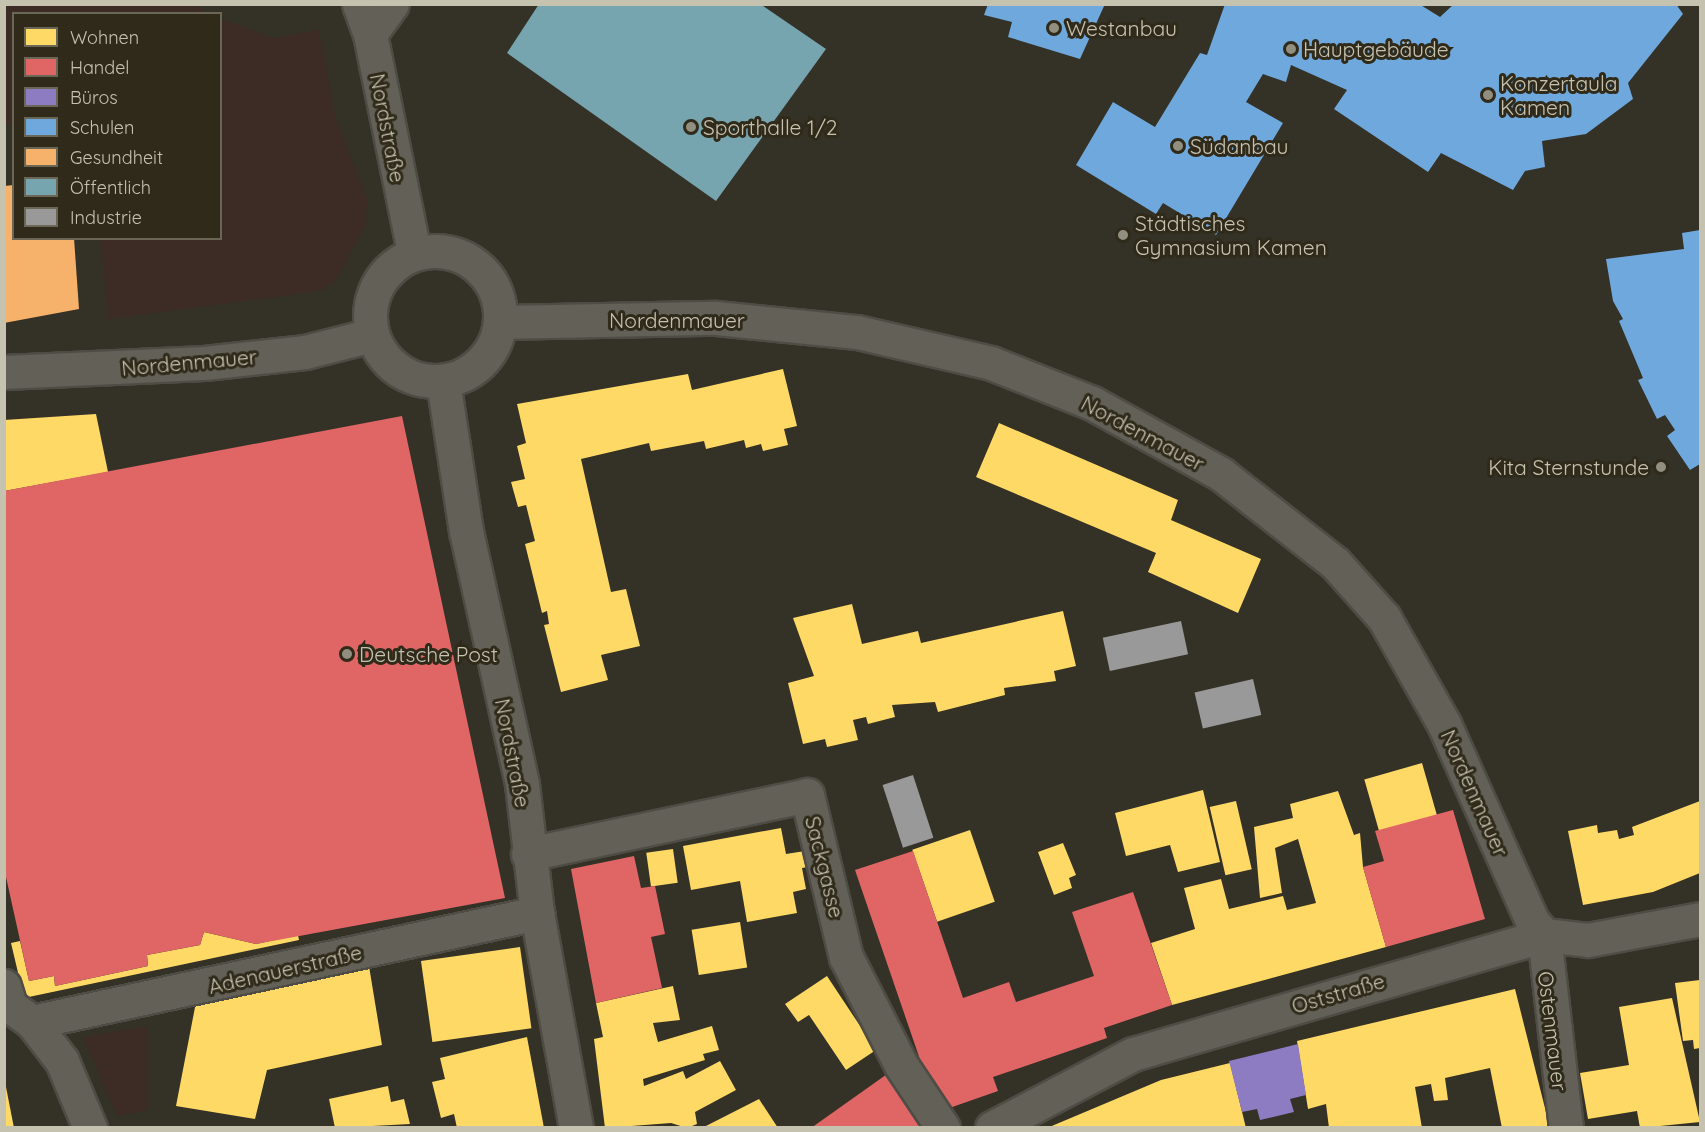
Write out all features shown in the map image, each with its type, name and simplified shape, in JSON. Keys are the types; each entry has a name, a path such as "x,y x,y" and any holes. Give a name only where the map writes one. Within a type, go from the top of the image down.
{"street":[{"path":"365,19 392,4"},
{"name":"Nordstraße","path":"365,19 414,253"},
{"path":"446,252 476,264 499,300 500,321 482,361 443,381 404,373 379,351 372,335 372,296 381,279 414,253 446,252"},
{"name":"Nordenmauer","path":"500,321 716,318 867,334 991,363 1092,403 1221,474 1335,563 1384,618 1444,724 1532,921 1544,935"},
{"name":"Nordenmauer","path":"4,372 204,363 305,352 372,335"},
{"name":"Nordstraße","path":"443,381 466,531 522,784 528,854 537,913 576,1128"},
{"name":"Sackgasse","path":"528,854 807,795 846,957 902,1065 943,1128"},
{"name":"Adenauerstraße","path":"13,1006 537,913"},
{"name":"Oststraße","path":"992,1128 1133,1054 1544,935 1588,939 1701,919"},
{"name":"Ostenmauer","path":"1544,935 1566,1128"},
{"path":"13,1006 62,1061 90,1128"}],"shaded area":[{"path":"195,4 205,12 12,12 12,124 5,125 5,5"},
{"path":"222,19 273,38 319,30 336,120 367,199 366,223 336,280 320,291 108,319 101,240 222,240"},
{"path":"148,1026 147,1110 117,1116 83,1037"}],"building: Wohnen":[{"path":"783,369 797,426 784,429 788,445 763,451 761,444 746,448 744,440 706,449 704,441 651,451 649,443 581,459 611,592 626,589 640,646 601,655 608,680 561,692 544,625 549,624 547,611 542,613 525,544 535,541 526,505 518,507 511,482 525,479 517,446 526,443 517,404 688,374 692,390"},
{"path":"96,414 108,472 4,491 4,420"},
{"path":"999,423 1178,500 1171,520 1261,559 1238,613 1148,572 1156,553 976,477"},
{"path":"852,604 862,644 918,631 921,643 1063,611 1076,666 1054,671 1056,681 1004,688 1005,695 938,712 935,702 892,705 895,717 868,724 866,717 853,720 858,740 827,747 825,739 803,744 788,683 814,676 793,618"},
{"path":"1422,763 1437,815 1379,831 1364,780"},
{"path":"1203,790 1220,862 1178,872 1170,845 1126,856 1115,813"},
{"path":"1338,791 1354,835 1360,833 1363,867 1386,947 1172,1005 1151,943 1195,929 1184,888 1221,879 1229,909 1283,896 1287,910 1316,903 1298,839 1275,848 1282,893 1260,898 1254,827 1293,818 1290,804"},
{"path":"1236,801 1252,869 1225,875 1210,807"},
{"path":"1700,801 1700,873 1653,892 1583,905 1568,831 1597,825 1598,833 1617,830 1619,839 1634,835 1632,827"},
{"path":"781,828 786,854 805,851 808,867 802,868 806,889 793,892 797,913 747,922 740,881 691,890 683,846"},
{"path":"970,830 995,902 937,922 912,850"},
{"path":"1063,843 1076,875 1069,878 1072,888 1054,895 1038,852"},
{"path":"673,849 678,883 651,886 646,853"},
{"path":"740,922 747,967 699,975 692,930"},
{"path":"204,932 256,944 298,935 299,940 24,998 11,943 20,941 29,981 54,976 55,986 148,966 147,955 200,945"},
{"path":"520,947 531,1028 432,1042 421,961"},
{"path":"369,966 382,1045 267,1070 255,1119 176,1106 196,1002"},
{"path":"827,976 876,1050 846,1070 809,1015 798,1022 785,1004"},
{"path":"1700,980 1700,1048 1694,1049 1693,1040 1683,1041 1675,983"},
{"path":"673,986 680,1020 653,1023 658,1042 712,1026 719,1050 703,1054 705,1060 643,1079 644,1086 683,1071 686,1079 720,1061 736,1090 695,1112 697,1124 687,1128 671,1123 605,1128 594,1039 603,1037 596,1003"},
{"path":"1515,989 1550,1128 1502,1128 1490,1068 1445,1078 1448,1100 1434,1101 1431,1084 1415,1087 1422,1128 1329,1128 1326,1104 1308,1109 1297,1041"},
{"path":"1672,998 1700,1122 1640,1128 1637,1111 1588,1119 1580,1073 1629,1065 1619,1007"},
{"path":"527,1037 544,1128 457,1128 454,1114 441,1118 432,1082 445,1079 440,1058"},
{"path":"1230,1063 1246,1128 1047,1128 1161,1080"},
{"path":"388,1086 391,1102 404,1099 410,1124 335,1128 329,1099"},
{"path":"4,1087 6,1087 14,1128 4,1128"},
{"path":"759,1099 778,1128 702,1128"}],"building: Handel":[{"path":"402,416 505,898 256,944 204,932 200,945 147,955 148,966 55,986 54,976 29,981 4,868 4,491"},
{"path":"1453,810 1485,919 1386,947 1363,867 1384,861 1375,831"},
{"path":"913,851 963,998 1009,982 1016,1002 1094,976 1072,912 1133,892 1172,1005 1104,1028 1107,1038 993,1077 998,1091 938,1112 855,870"},
{"path":"634,856 641,888 655,886 665,934 651,937 662,988 596,1003 571,869"},
{"path":"890,1072 929,1128 811,1128"}],"building: Büros":[{"path":"1298,1044 1306,1095 1290,1099 1294,1112 1260,1120 1257,1109 1242,1112 1229,1061"}],"building: Schulen":[{"name":"Westanbau","path":"988,4 1105,4 1080,59 1008,37 1012,22 984,15"},
{"path":"1225,4 1419,4 1440,17 1454,4 1676,4 1683,14 1628,83 1633,99 1586,134 1542,141 1545,167 1525,171 1513,190 1441,153 1428,172 1334,109 1347,90 1291,65 1286,82 1263,74 1246,102 1283,123 1216,235 1163,203 1156,214 1076,165 1113,102 1155,127 1200,53 1207,55"},
{"path":"1700,230 1700,464 1690,470 1667,436 1675,430 1665,415 1657,419 1638,380 1643,378 1619,321 1623,319 1613,301 1606,259 1684,249 1682,233"}],"building: Gesundheit":[{"path":"12,185 12,240 74,240 79,309 4,323 4,186"}],"building: Öffentlich":[{"name":"Sporthalle 1/2","path":"539,4 760,4 826,49 716,201 507,53"}],"building: Industrie":[{"path":"1181,621 1188,654 1110,671 1103,638"},
{"path":"1253,679 1261,715 1203,729 1195,692"},
{"path":"913,775 933,838 903,848 883,785"}],"place":[{"name":"Westanbau","path":"1054,28"},
{"name":"Hauptgebäude","path":"1291,49"},
{"name":"Konzertaula Kamen","path":"1488,95"},
{"name":"Sporthalle 1/2","path":"691,127"},
{"name":"Südanbau","path":"1178,146"},
{"name":"Städtisches Gymnasium Kamen","path":"1123,235"},
{"name":"Kita Sternstunde","path":"1661,467"},
{"name":"Deutsche Post","path":"347,654"}]}
